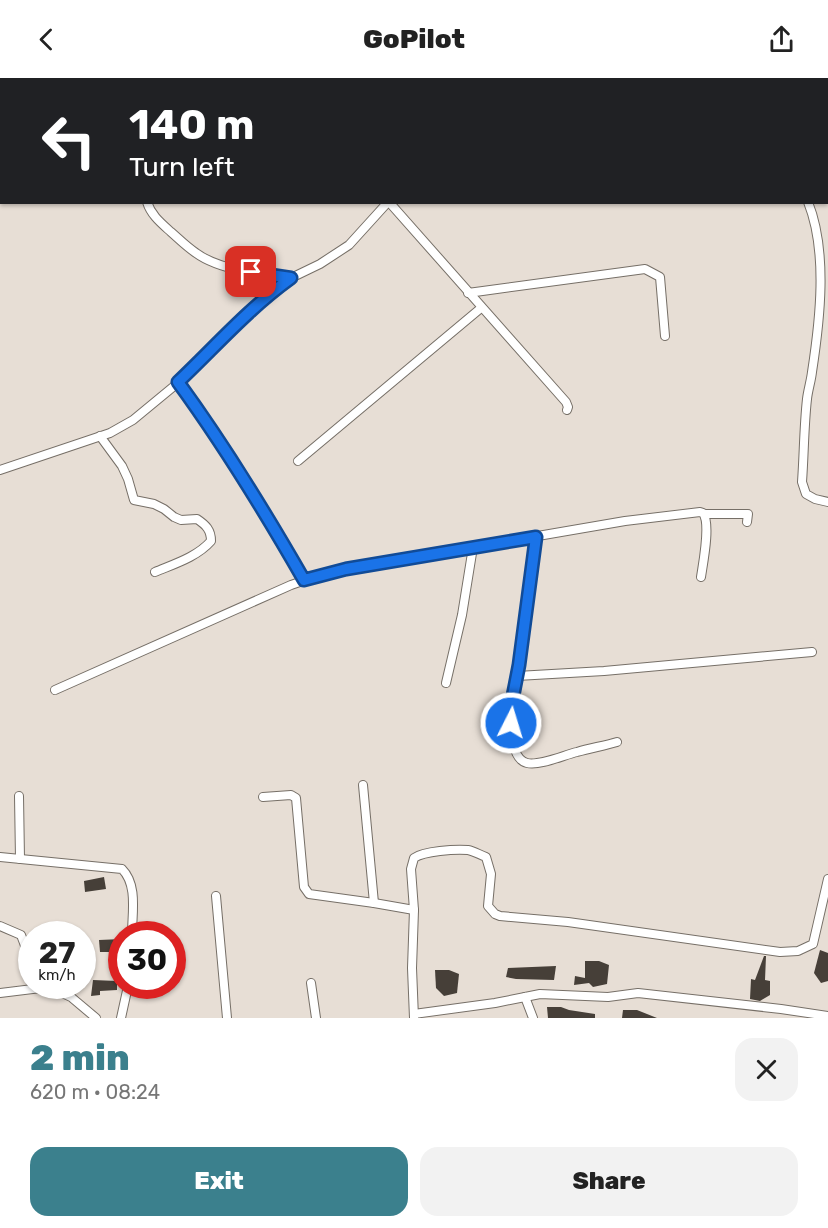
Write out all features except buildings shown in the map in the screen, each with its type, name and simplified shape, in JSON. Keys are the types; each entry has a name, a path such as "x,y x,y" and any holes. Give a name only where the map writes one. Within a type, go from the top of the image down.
{"street":[{"path":"0,470 100,436 133,420 178,382 267,295 291,278 320,264 349,245 387,204"},
{"path":"391,204 566,402 567,410"},
{"path":"809,204 819,238 821,286 816,340 807,396 802,482 806,494 828,502"},
{"path":"149,206 158,220 197,254 218,264 291,278"},
{"path":"468,293 645,269 660,277 665,336"},
{"path":"298,461 481,308"},
{"path":"178,382 199,410 254,496 304,580"},
{"path":"100,436 122,466 134,500 154,504 181,520 197,519 208,528 211,541 199,552 155,572"},
{"path":"55,690 304,580 346,569 672,515 700,512 704,514 748,514 747,522"},
{"path":"701,577 706,544 707,519 704,514"},
{"path":"536,537 512,701 511,723 517,754 528,764 617,742"},
{"path":"446,683 462,615 473,548"},
{"path":"517,676 604,671 812,652"},
{"path":"363,785 374,903"},
{"path":"263,797 291,795 296,798 304,887 309,894 414,910"},
{"path":"19,796 20,859"},
{"path":"828,879 813,944 798,951 780,952 578,924 500,916 488,906 491,874 486,857 468,850 423,854 414,858 411,869 414,910 412,968 414,1016 431,1010 495,1004 540,994 608,997 634,993 650,993 828,1016"},
{"path":"0,857 122,869 130,880 133,891 132,921"},
{"path":"216,896 227,1018"},
{"path":"0,926 18,934"},
{"path":"311,983 316,1018"},
{"path":"0,993 18,990"},
{"path":"525,998 533,1018"},
{"path":"73,999 96,1018"},
{"path":"121,1018 125,999"}],"route":[{"path":"251,272 291,278 245,315 178,382 199,410 254,496 304,580 346,569 536,537 512,701 511,723"}]}
